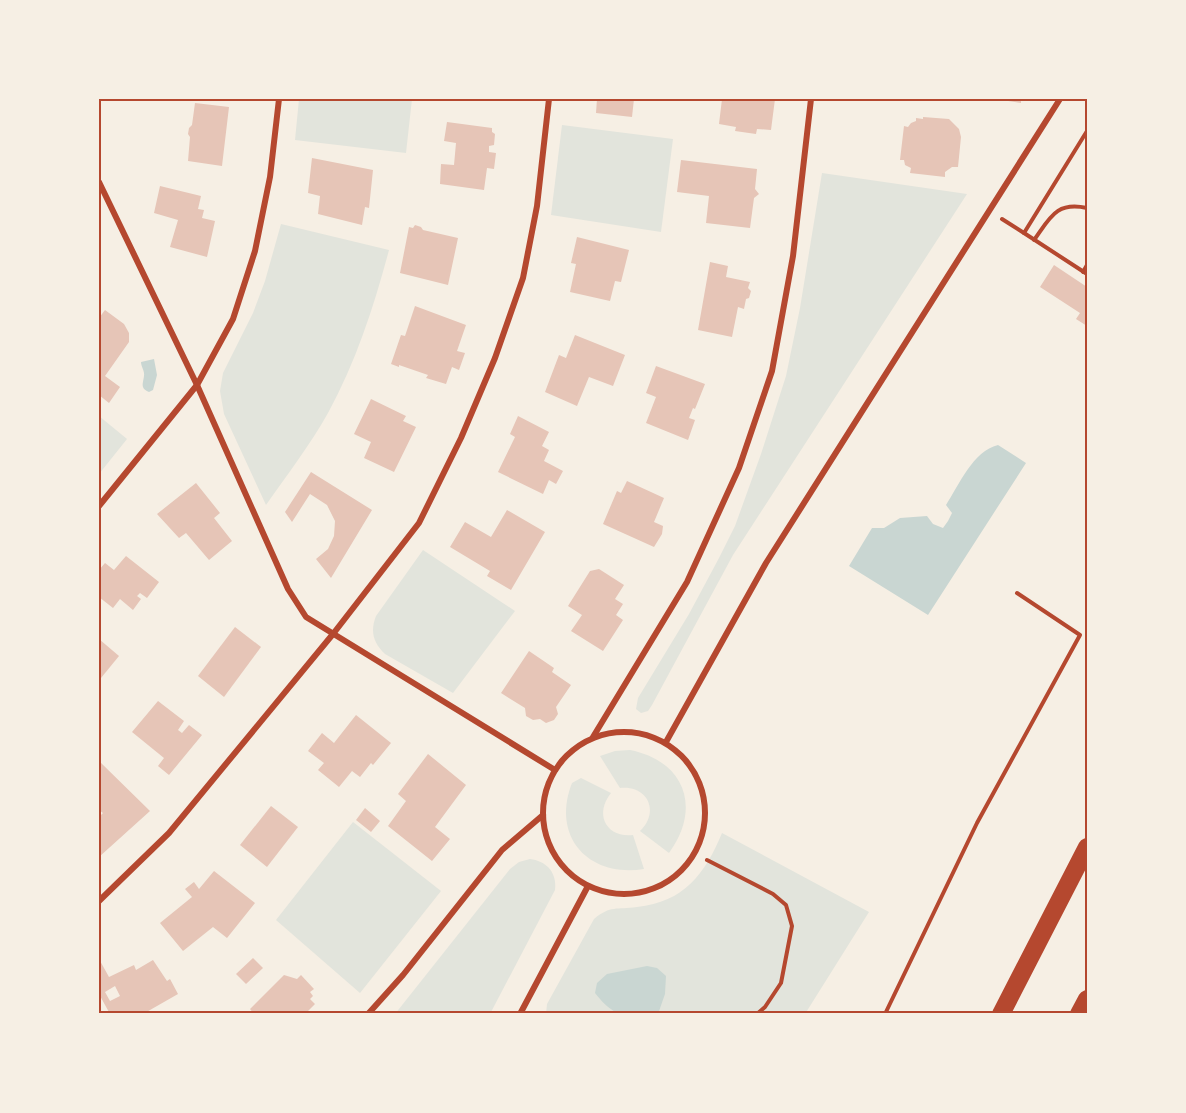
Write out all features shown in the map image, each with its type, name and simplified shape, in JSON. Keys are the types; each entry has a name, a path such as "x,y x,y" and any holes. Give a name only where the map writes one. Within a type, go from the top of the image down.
{"highway":[{"path":"1001,1014 1087,847"},
{"path":"1079,1014 1087,999"}],"street":[{"path":"99,506 196,385 233,319 255,251 270,177 279,99"},
{"path":"99,901 169,833 333,634 419,523 461,438 495,358 523,278 537,206 549,99"},
{"path":"593,737 687,582 739,468 772,372 793,256 811,99"},
{"path":"666,742 766,563 1060,99"},
{"path":"99,182 196,385 288,589 306,617 555,770"},
{"path":"630,731 666,742 696,772 707,813 696,854 675,877 648,892 618,895 588,886 570,874 556,857 546,837 543,815 546,792 555,770 572,751 593,737 630,731"},
{"path":"368,1014 403,975 502,850 543,815"},
{"path":"520,1014 588,886"}],"path":[{"path":"1024,233 1087,131"},
{"path":"1034,240 1054,212 1068,206 1087,208"},
{"path":"1002,219 1085,273 1087,265"},
{"path":"885,1014 977,823 1080,635 1017,593"},
{"path":"707,860 772,894 786,905 792,926 781,983 765,1007 757,1014"}],"shaded area":[{"path":"299,99 412,99 406,153 295,140"},
{"path":"562,125 673,139 661,232 551,215"},
{"path":"822,173 967,194 733,555 652,705 648,711 641,713 636,709 638,698 689,614 719,558 735,526 761,454 786,376 800,308"},
{"path":"281,224 389,250 363,333 338,394 314,437 266,505 224,414 220,391 223,373 253,313 265,281"},
{"path":"154,359 157,375 153,390 149,392 143,387 144,374 141,362"},
{"path":"99,416 127,439 99,474"},
{"path":"998,445 1026,463 928,615 849,566 872,528 884,528 900,518 927,516 933,524 943,528 952,513 946,505 967,470 981,454"},
{"path":"423,550 515,611 453,693 385,654 378,646 374,636 373,627 376,616"},
{"path":"630,750 664,764 675,776 682,789 686,804 685,819 679,836 669,853 640,831 646,824 650,808 644,795 630,788 620,788 600,756 615,751"},
{"path":"581,778 611,793 603,809 606,823 616,833 633,835 644,869 624,870 606,867 591,860 579,849 571,836 567,820 567,802 572,783"},
{"path":"353,822 441,891 360,993 276,920"},
{"path":"722,833 869,912 805,1014 546,1014 547,1004 594,919 610,910 653,904 680,892 700,873"},
{"path":"530,859 541,862 550,869 554,878 555,890 490,1014 395,1014 510,869 519,862"},
{"path":"647,966 657,968 666,976 665,994 658,1014 629,1015 616,1012 595,993 597,983 607,974"}],"building":[{"path":"597,99 634,99 632,117 596,113"},
{"path":"722,99 775,99 771,130 757,129 756,134 735,131 736,127 719,124"},
{"path":"995,99 1021,99 1021,103"},
{"path":"195,103 229,107 222,166 188,161 190,137 188,134 192,125"},
{"path":"923,117 949,119 959,129 961,137 958,167 952,167 945,172 945,177 910,173 911,168 905,165 904,160 900,160 904,126 908,127 916,121 916,118 923,119"},
{"path":"447,122 492,128 495,134 494,145 489,146 489,152 496,153 494,169 487,168 484,190 440,184 441,164 454,165 456,143 444,141"},
{"path":"312,158 373,170 369,208 365,207 362,225 318,214 320,196 308,193"},
{"path":"681,160 757,169 755,189 759,194 754,198 750,228 706,223 709,196 677,192"},
{"path":"160,186 201,196 198,209 204,210 202,218 215,221 207,257 170,247 178,220 154,213"},
{"path":"415,225 423,230 458,238 448,285 400,273 409,227 413,228"},
{"path":"577,237 629,250 621,282 615,281 610,301 570,292 576,264 571,263"},
{"path":"710,262 728,266 726,277 750,282 749,298 746,299 744,309 738,307 732,337 698,330"},
{"path":"1054,265 1087,287 1087,326 1076,319 1080,313 1040,287"},
{"path":"415,306 466,325 457,351 465,353 459,370 452,367 446,384 426,378 428,375 391,364 401,335 405,336"},
{"path":"105,310 124,324 129,333 129,342 105,376 120,387 109,403 99,395 99,318"},
{"path":"575,335 625,355 613,386 589,377 577,406 545,392 559,355 566,358"},
{"path":"656,366 705,384 689,418 695,420 688,440 646,423 656,397 646,393"},
{"path":"371,399 406,416 403,421 416,427 394,472 364,458 371,442 354,434"},
{"path":"518,416 549,432 542,446 549,450 544,461 563,471 556,484 549,480 543,494 498,472 515,437 510,434"},
{"path":"311,472 372,510 331,578 316,559 328,549 334,536 335,521 327,505 310,494 292,522 285,512"},
{"path":"627,481 664,498 654,522 663,526 662,534 654,547 603,524 617,491 621,493"},
{"path":"196,483 220,513 214,518 232,541 209,560 186,533 179,538 157,514"},
{"path":"507,510 545,532 511,590 487,576 490,571 450,547 465,522 491,537"},
{"path":"126,556 159,582 147,598 140,593 137,596 141,599 133,610 120,599 113,608 99,597 99,570 105,563 114,570"},
{"path":"599,569 624,585 615,599 623,604 616,615 623,620 603,651 571,631 582,615 568,606 590,571"},
{"path":"235,627 261,647 224,697 198,676"},
{"path":"99,639 119,656 101,678 99,676"},
{"path":"529,651 554,668 552,672 571,685 556,707 558,714 554,720 546,723 526,716 525,708 501,693"},
{"path":"158,701 184,721 178,730 182,733 189,725 202,735 169,775 158,766 164,758 132,732"},
{"path":"356,715 391,743 360,777 352,771 339,787 318,770 324,763 308,751 322,733 334,743"},
{"path":"428,754 466,785 435,827 450,839 432,861 388,826 406,801 398,794"},
{"path":"99,761 150,811 99,857 99,817 103,813 99,810"},
{"path":"271,806 298,827 267,867 240,845"},
{"path":"365,808 380,821 371,832 356,820"},
{"path":"214,871 255,903 227,938 213,927 183,951 160,923 192,897 185,889 194,882 199,889"},
{"path":"253,958 263,968 246,984 236,974"},
{"path":"99,959 109,977 134,965 136,970 153,960 167,981 170,979 178,994 143,1014 110,1014 99,994","holes":["115,986 120,996 110,1001 105,992"]},
{"path":"284,975 297,979 301,975 314,989 310,992 313,996 310,999 315,1004 305,1014 254,1014 250,1009"}]}
